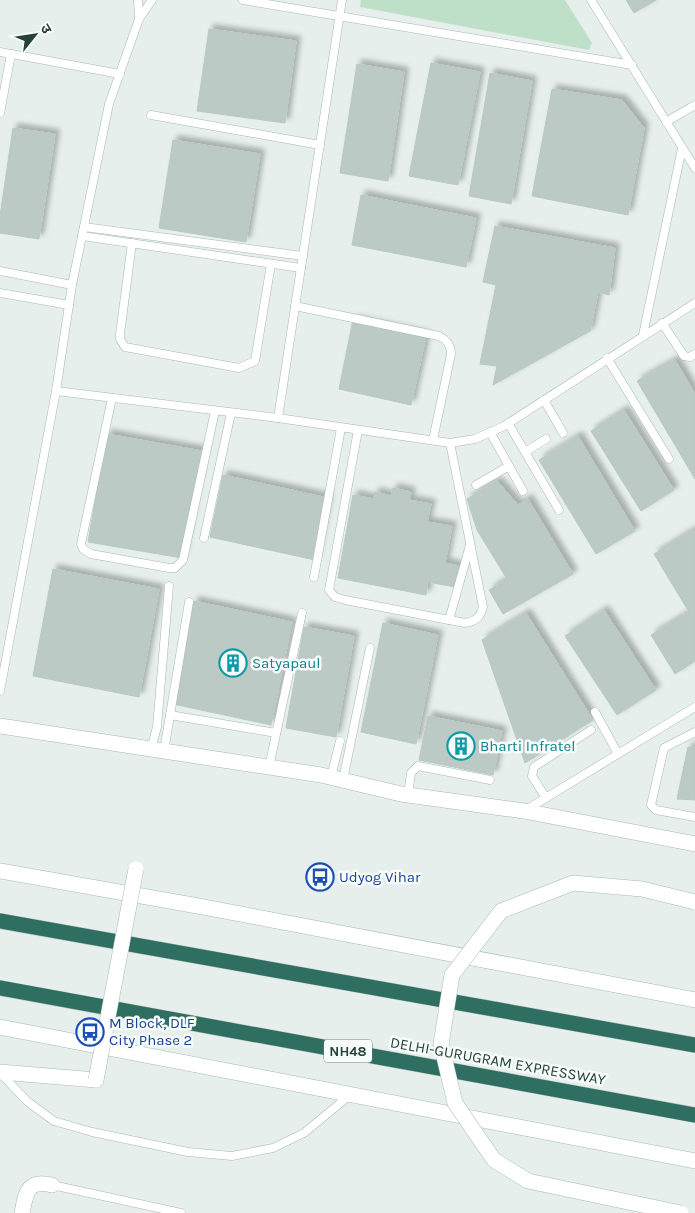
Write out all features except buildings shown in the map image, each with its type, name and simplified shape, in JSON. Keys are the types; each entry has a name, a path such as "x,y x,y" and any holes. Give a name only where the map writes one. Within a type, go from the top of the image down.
{"highway":[{"path":"0,921 695,1045"},
{"name":"DELHI-GURUGRAM EXPRESSWAY","path":"0,988 695,1115"}],"main road":[{"path":"0,726 337,778 408,795 524,810 695,844"},
{"path":"0,1073 96,1080 136,869"},
{"path":"0,871 208,908 695,1000"},
{"path":"682,1213 528,1181 494,1160 455,1103 441,1044 452,975 501,911 573,883 642,889 695,902"},
{"path":"0,1027 695,1161"},
{"path":"22,1213 26,1194 31,1186 41,1182 52,1185"}],"lane":[{"path":"138,0 139,19"},
{"path":"0,691 56,391 72,286 109,104 139,19 152,0"},
{"path":"243,0 339,18 632,65"},
{"path":"278,418 342,0"},
{"path":"591,0 695,168"},
{"path":"0,52 120,74"},
{"path":"0,112 11,54"},
{"path":"666,122 695,105"},
{"path":"151,115 320,145"},
{"path":"643,336 682,148"},
{"path":"84,227 303,256"},
{"path":"82,236 301,268"},
{"path":"132,243 120,334 122,344 125,347 239,368 256,361 271,264"},
{"path":"0,271 72,286"},
{"path":"0,293 69,305"},
{"path":"56,391 278,418 450,443 475,439 508,423 695,302"},
{"path":"295,306 439,336 445,339 449,343 451,354 433,440"},
{"path":"662,323 684,356 690,357 695,354"},
{"path":"607,358 669,459"},
{"path":"112,398 81,544 83,549 91,554 169,568 175,568 183,560 215,411"},
{"path":"544,400 563,433"},
{"path":"204,538 231,413"},
{"path":"508,423 559,510"},
{"path":"314,578 341,428"},
{"path":"358,430 329,590 335,597 345,600 465,623 475,621 481,615 483,607 450,443"},
{"path":"490,432 522,490"},
{"path":"525,452 546,439"},
{"path":"476,485 509,466"},
{"path":"449,620 470,543"},
{"path":"158,750 156,727 169,586"},
{"path":"158,750 170,715 190,602"},
{"path":"269,767 302,613"},
{"path":"337,778 370,648"},
{"path":"524,810 695,707"},
{"path":"595,712 618,754"},
{"path":"170,715 276,733"},
{"path":"546,798 532,776 534,767 591,730"},
{"path":"695,732 664,748 651,805 656,810 695,817"},
{"path":"337,778 340,741"},
{"path":"408,795 411,773 418,766 490,780"},
{"path":"0,1073 28,1102 54,1121 92,1132 188,1152 232,1156 273,1148 304,1133 351,1094"},
{"path":"52,1185 151,1210 181,1213"}],"green space":[{"path":"361,0 565,0 592,43 589,50 360,7"}],"place":[{"name":"Satyapaul","path":"233,663"},
{"name":"Bharti Infratel","path":"461,746"},
{"name":"Udyog Vihar","path":"320,877"},
{"name":"M Block, DLF City Phase 2","path":"90,1032"}]}
